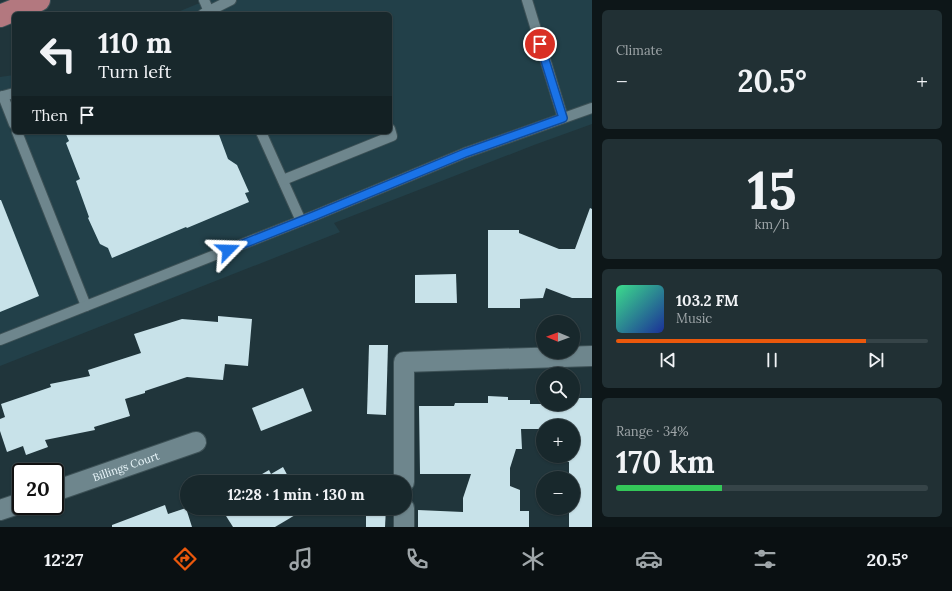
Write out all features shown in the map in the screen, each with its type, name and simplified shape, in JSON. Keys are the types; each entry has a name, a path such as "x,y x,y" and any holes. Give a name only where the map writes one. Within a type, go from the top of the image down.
{"main road":[{"path":"0,16 39,0"}],"street":[{"path":"404,475 404,362 592,356"},
{"name":"Billings Court","path":"64,488 196,442"},
{"path":"0,510 12,506"},
{"path":"404,515 404,527"}],"lane":[{"path":"204,0 207,12"},
{"path":"209,12 231,0"},
{"path":"527,0 563,118"},
{"path":"12,94 2,96 12,119"},
{"path":"0,340 301,221 465,153 592,108"},
{"path":"18,134 86,306"},
{"path":"262,134 301,221"},
{"path":"283,180 392,136 391,134"}],"shaded area":[{"path":"207,0 592,0 592,124 334,223 340,232 0,366 0,77 12,75 12,134 392,134 392,12 178,12"}],"building":[{"path":"66,134 219,134 228,159 237,165 249,192 245,193 249,202 112,258 108,248 100,244 88,218 89,217 76,181 80,179 66,143 69,141"},
{"path":"0,200 39,296 0,312"},
{"path":"590,208 592,209 592,298 572,298 546,288 543,298 520,299 520,308 488,308 488,230 519,230 519,233 559,249 575,249"},
{"path":"456,274 457,303 415,303 415,275"},
{"path":"218,316 252,319 248,366 225,364 223,380 187,377 145,391 145,393 125,399 130,416 94,427 95,430 45,440 48,447 26,455 23,446 7,452 0,431 0,419 5,417 1,404 51,387 50,384 90,376 88,370 141,353 134,334 182,319 218,322"},
{"path":"369,345 388,345 386,415 367,414"},
{"path":"303,388 312,411 261,431 252,408"},
{"path":"488,396 508,397 508,400 530,400 530,404 536,404 536,411 580,411 580,398 592,398 592,527 569,527 569,515 580,515 580,471 569,471 569,463 580,463 580,419 536,419 536,429 521,429 522,449 516,449 510,468 510,486 520,490 520,511 529,511 529,527 418,527 418,510 463,512 463,498 471,474 420,474 419,406 454,406 455,403 488,403"},
{"path":"283,467 287,475 260,475 269,470 271,474"},
{"path":"165,505 168,514 180,510 180,515 188,515 192,527 112,527 112,525"},
{"path":"225,515 295,515 275,527 233,527"},
{"path":"366,515 386,515 385,527 366,527"}],"route":[{"path":"228,250 465,153 563,118 540,44"}]}
